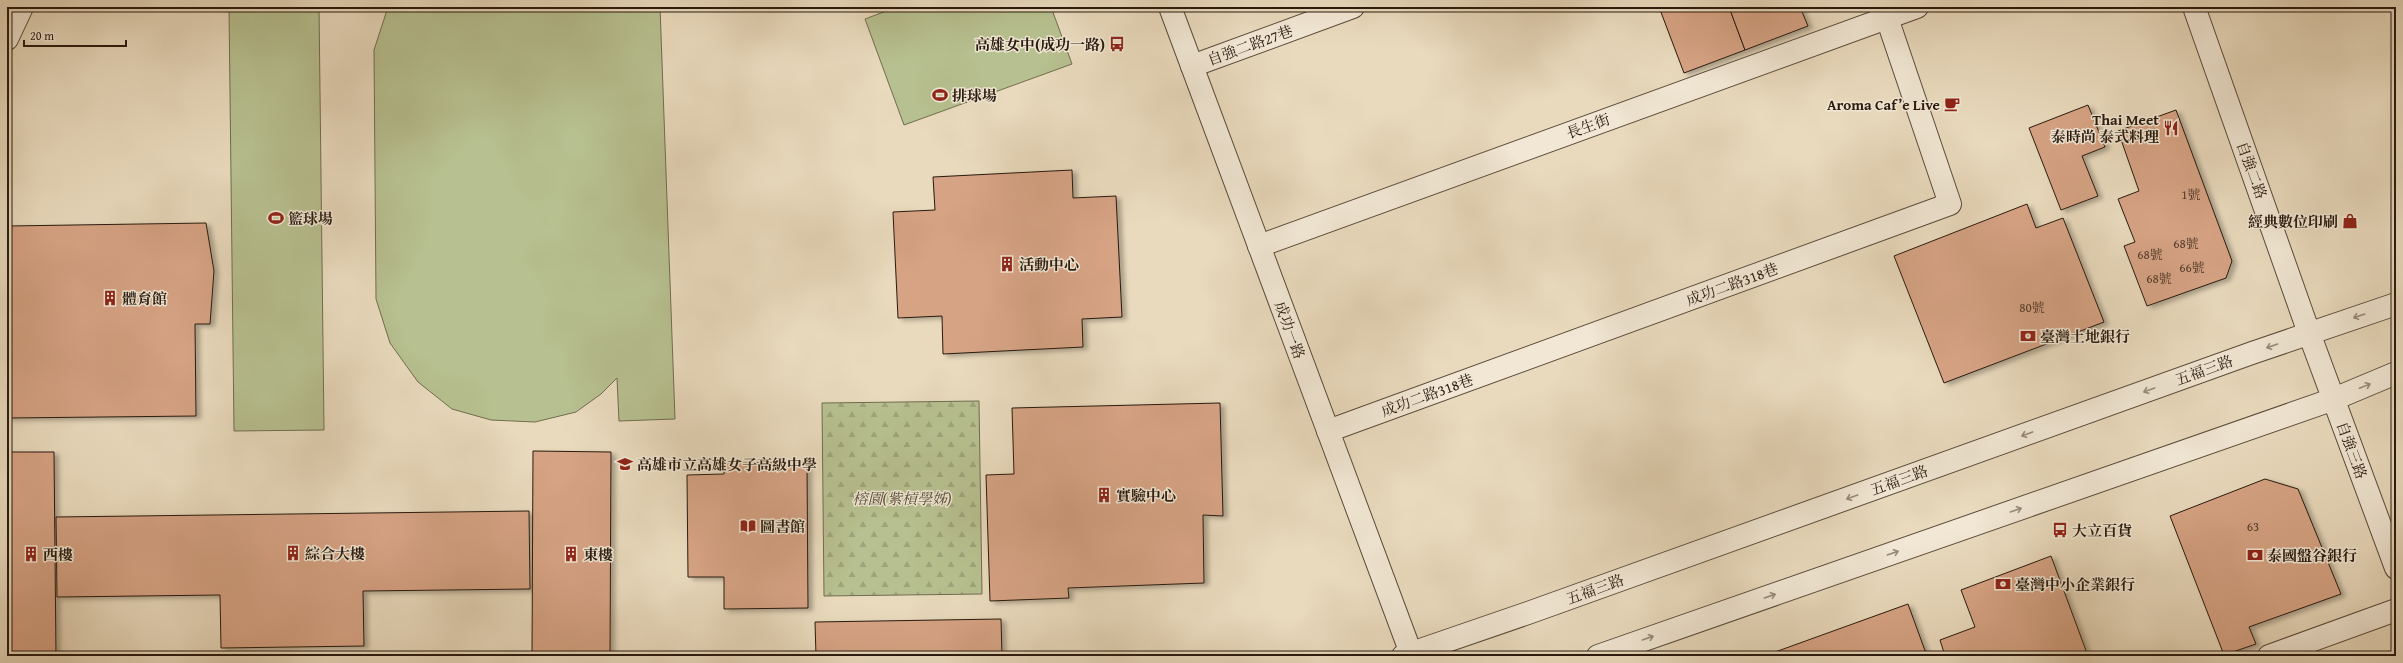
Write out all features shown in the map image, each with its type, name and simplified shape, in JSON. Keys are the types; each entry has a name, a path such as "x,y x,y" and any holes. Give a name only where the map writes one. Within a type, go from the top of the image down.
{"street":[{"path":"7,39 22,7"},
{"name":"成功一路","path":"1170,7 1328,431 1408,655"},
{"name":"自強二路27巷","path":"1192,66 1353,7"},
{"name":"長生街","path":"1259,246 1917,7"},
{"name":"自強二路","path":"2194,7 2309,333"},
{"name":"成功二路318巷","path":"1328,431 1950,204 1887,18"},
{"name":"五福三路","path":"1408,655 2309,333 2396,304"},
{"name":"自強三路","path":"2309,333 2396,568"},
{"path":"1598,656 2334,399 2396,373"},
{"path":"2269,656 2396,610"}],"green space":[{"name":"籃球場","path":"229,7 319,7 324,430 234,431"},
{"path":"388,7 660,7 675,419 619,421 617,378 601,394 576,412 535,422 491,420 452,409 418,382 390,343 376,299 374,50"},
{"name":"排球場","path":"897,7 1051,7 1072,64 904,125 865,19"},
{"name":"榕園(紫槓學姊)","path":"979,401 982,594 824,596 822,403"}],"building":[{"path":"1659,7 1729,7 1745,50 1684,73"},
{"path":"1729,7 1800,7 1808,26 1745,50"},
{"path":"2088,105 2105,147 2082,156 2098,196 2061,210 2029,128"},
{"path":"2176,110 2232,261 2226,278 2147,306 2124,246 2135,242 2118,199 2139,191 2118,131"},
{"name":"活動中心","path":"1072,170 1073,198 1116,196 1122,317 1082,319 1083,347 943,354 942,316 898,318 893,212 935,210 933,177"},
{"path":"2027,204 2036,228 2063,218 2104,322 1944,383 1894,256"},
{"name":"體育館","path":"206,223 214,271 210,324 195,324 196,416 7,418 8,226"},
{"name":"實驗中心","path":"1220,403 1223,516 1203,515 1204,583 1068,588 1069,598 990,601 986,475 1014,474 1012,408"},
{"name":"東樓","path":"533,451 611,452 610,656 532,656"},
{"name":"西樓","path":"7,452 54,452 56,656 7,656"},
{"name":"圖書館","path":"807,462 808,608 724,609 724,577 688,577 687,475 724,474 724,463"},
{"name":"泰國盤谷銀行","path":"2265,479 2298,489 2341,594 2249,627 2256,644 2224,655 2170,516"},
{"name":"綜合大樓","path":"529,511 530,589 363,591 364,646 221,648 220,595 57,597 56,517"},
{"path":"2051,556 2088,656 1945,656 1940,640 1975,627 1961,590"},
{"path":"1908,604 1927,656 1764,656"},
{"path":"1001,619 1002,656 816,656 815,622"}],"place":[{"name":"高雄女中(成功一路)","path":"1117,44"},
{"name":"排球場","path":"940,95"},
{"name":"Aroma Caf’e Live","path":"1952,104"},
{"name":"Thai Meet 泰時尚 泰式料理","path":"2171,128"},
{"name":"籃球場","path":"276,218"},
{"name":"經典數位印刷","path":"2350,221"},
{"name":"活動中心","path":"1007,264"},
{"name":"體育館","path":"110,298"},
{"name":"臺灣土地銀行","path":"2028,336"},
{"name":"高雄市立高雄女子高級中學","path":"625,464"},
{"name":"實驗中心","path":"1104,495"},
{"name":"圖書館","path":"748,526"},
{"name":"大立百貨","path":"2060,530"},
{"name":"綜合大樓","path":"293,553"},
{"name":"西樓","path":"31,554"},
{"name":"東樓","path":"571,554"},
{"name":"泰國盤谷銀行","path":"2255,555"},
{"name":"臺灣中小企業銀行","path":"2003,584"}]}
